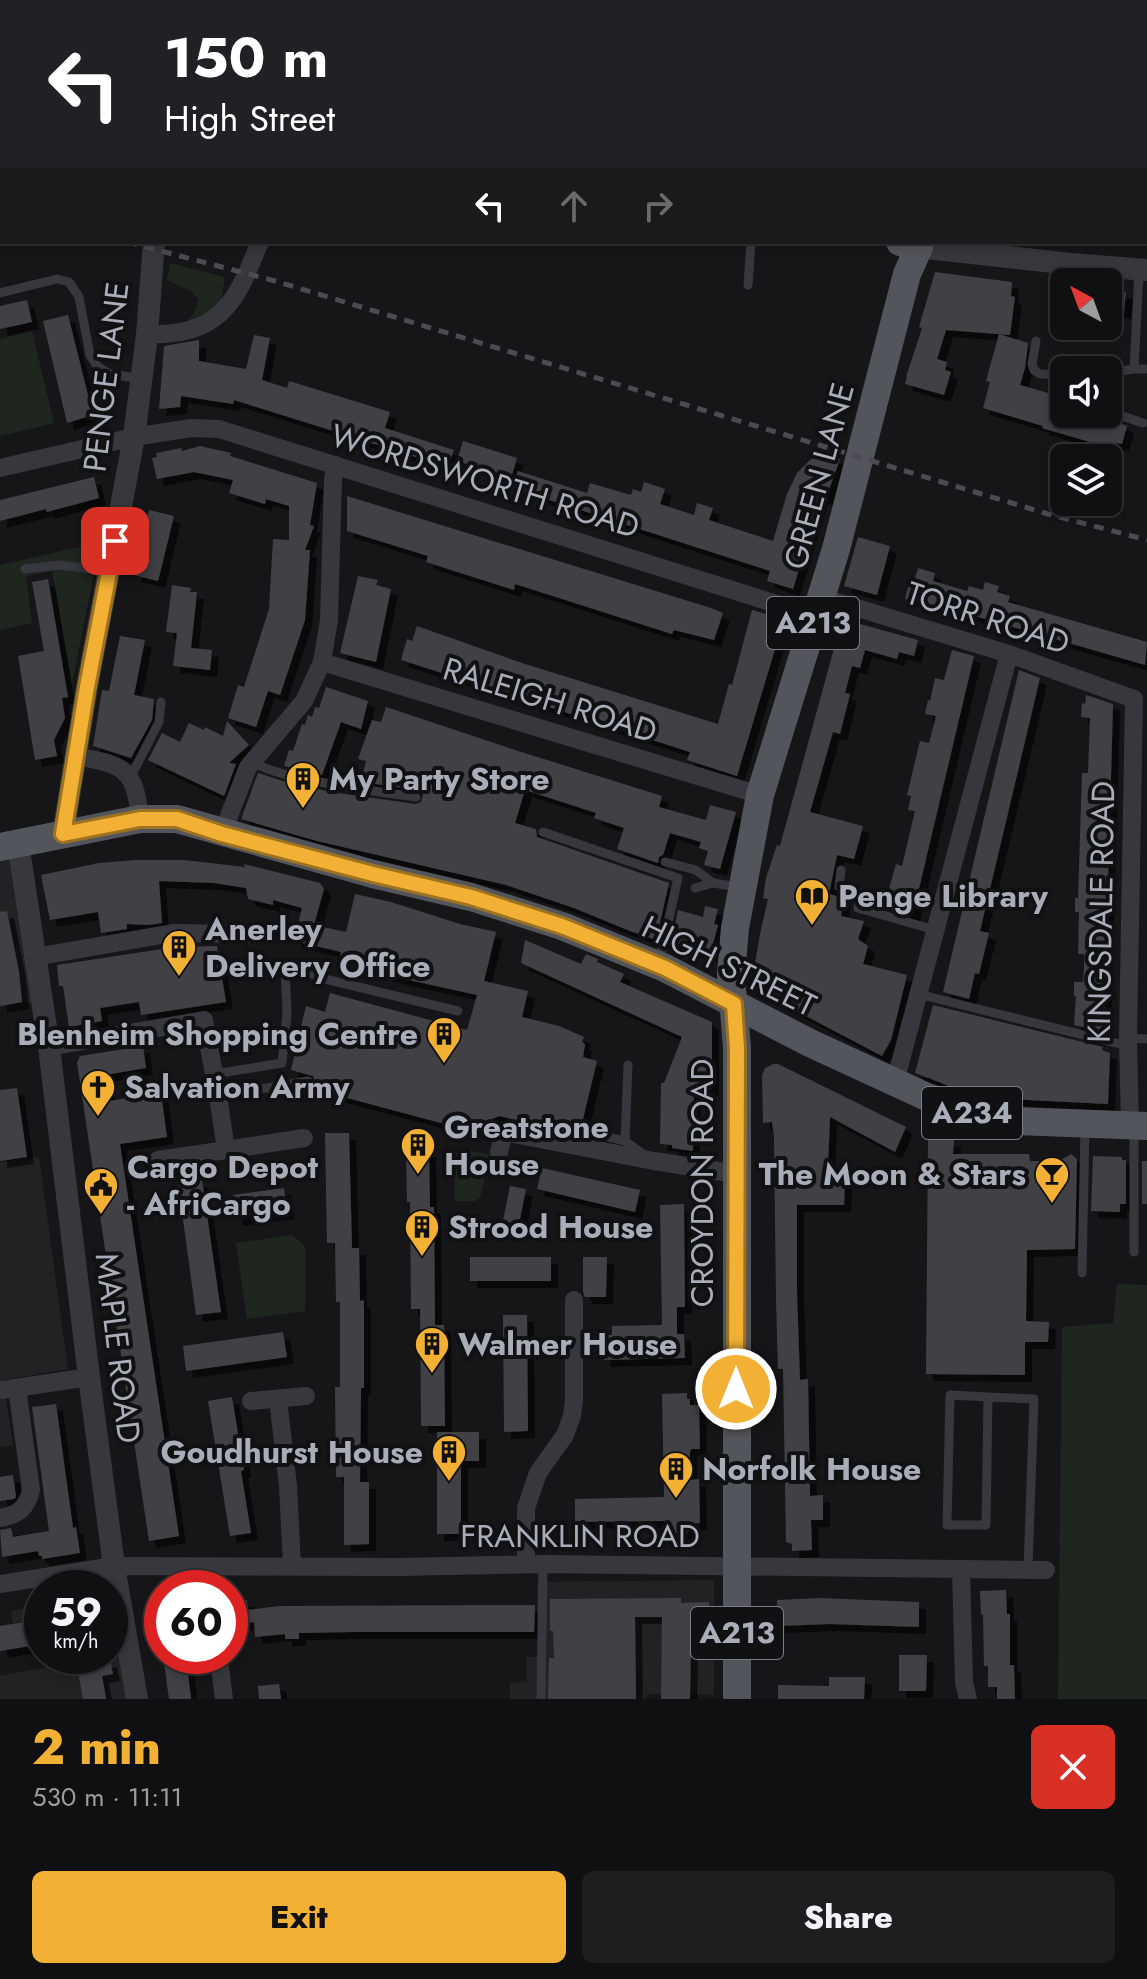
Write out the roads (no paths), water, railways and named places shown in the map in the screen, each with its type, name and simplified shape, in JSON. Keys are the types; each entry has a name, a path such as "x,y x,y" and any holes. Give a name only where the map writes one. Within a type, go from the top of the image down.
{"main road":[{"name":"GREEN LANE","path":"734,1004 731,974 735,928 760,795 836,549 913,244"},
{"name":"HIGH STREET","path":"9,845 140,819 177,819 222,834 471,897 562,926 659,965 810,1043 927,1097 972,1113 1013,1121 1137,1126"},
{"name":"CROYDON ROAD","path":"734,1004 737,1048 737,1699"}],"street":[{"name":"PENGE LANE","path":"63,834 134,437 147,335 154,244"},
{"path":"147,335 186,331 214,320 237,294 259,244"},
{"path":"913,244 1071,264 1143,269"},
{"name":"WORDSWORTH ROAD","path":"0,468 134,437 191,428 219,429 818,606"},
{"path":"222,834 248,767 304,701 322,662 329,620 336,465"},
{"name":"TORR ROAD","path":"818,606 1009,654 1134,699"},
{"path":"895,1082 1009,654"},
{"name":"RALEIGH ROAD","path":"322,662 760,795"},
{"name":"KINGSDALE ROAD","path":"1134,699 1137,1126"},
{"path":"76,756 108,762 121,768 136,787 140,819"},
{"name":"MAPLE ROAD","path":"9,845 35,957 49,1047 114,1566 137,1699"},
{"path":"35,957 173,933 248,934"},
{"path":"49,1047 204,1020 226,1150"},
{"path":"499,1152 504,1132 736,1174"},
{"path":"158,1160 304,1138"},
{"path":"534,1564 526,1508 538,1473 565,1435 572,1416 574,1300"},
{"path":"0,1518 16,1514 24,1508 31,1490 6,1389 89,1377"},
{"path":"251,1401 306,1396"},
{"path":"278,1399 288,1486 292,1565"},
{"name":"FRANKLIN ROAD","path":"0,1584 114,1566 534,1564 1037,1570"},
{"path":"961,1569 964,1682 968,1699"},
{"path":"221,1674 224,1699"}],"lane":[{"path":"748,285 751,244"},
{"path":"1134,369 1143,269"},
{"path":"0,293 57,279 69,282 79,297 90,355 97,366 110,374 142,379"},
{"path":"1036,341 1032,364 1040,374 1050,374"},
{"path":"1122,371 1147,369"},
{"path":"1122,416 1143,423"},
{"path":"25,569 59,565 109,571"},
{"path":"130,778 159,722 161,702"},
{"path":"252,762 264,769 338,786 416,797"},
{"path":"543,832 678,878 659,965"},
{"path":"665,862 680,861 713,883"},
{"path":"841,870 839,887 861,893 858,908 935,930"},
{"path":"695,888 713,883 742,887"},
{"path":"215,1074 282,1063 287,1014 285,965 329,980 458,1011"},
{"path":"918,994 1135,1041"},
{"path":"625,1141 628,1065"},
{"path":"218,1096 308,1081"},
{"path":"1082,1273 1085,1124"},
{"path":"1134,1252 1137,1126"},
{"path":"580,1130 625,1141 654,1161"},
{"path":"988,1397 986,1525 947,1525 950,1395 1034,1399 1037,1570"},
{"path":"534,1564 541,1699"}],"railway":[{"path":"135,244 275,281 1048,514 1147,540"}],"place":[{"name":"My Party Store","path":"303,810"},
{"name":"Penge Library","path":"812,927"},
{"name":"Anerley Delivery Office","path":"179,978"},
{"name":"Blenheim Shopping Centre","path":"444,1065"},
{"name":"Salvation Army","path":"98,1118"},
{"name":"Greatstone House","path":"418,1176"},
{"name":"The Moon & Stars","path":"1052,1205"},
{"name":"Cargo Depot - AfriCargo","path":"101,1216"},
{"name":"Strood House","path":"422,1258"},
{"name":"Walmer House","path":"432,1375"},
{"name":"Goudhurst House","path":"449,1483"},
{"name":"Norfolk House","path":"676,1500"}]}
